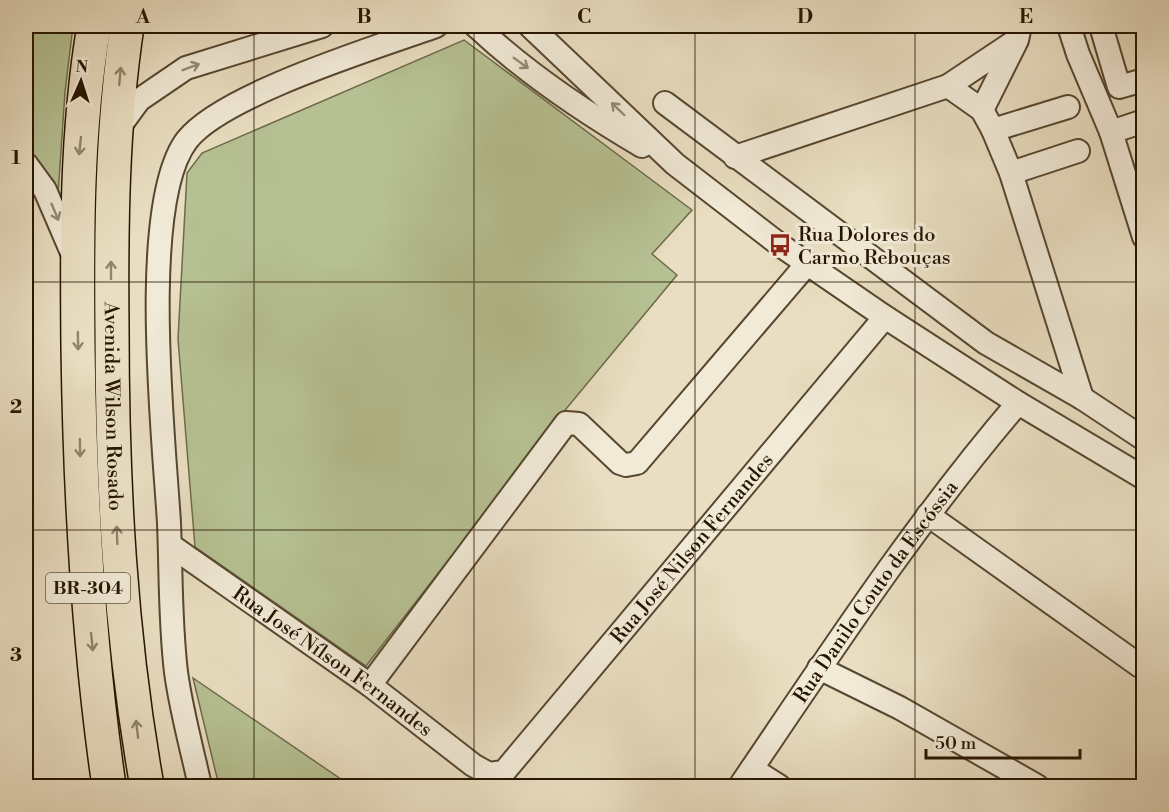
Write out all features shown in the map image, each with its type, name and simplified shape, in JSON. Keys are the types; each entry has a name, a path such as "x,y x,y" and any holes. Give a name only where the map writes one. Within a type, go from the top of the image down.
{"highway":[{"name":"Avenida Wilson Rosado","path":"93,26 77,173 81,492 90,619 109,786"},
{"name":"Avenida Wilson Rosado","path":"127,26 112,186 112,346 119,570 138,735 147,786"}],"street":[{"path":"116,131 139,100 186,68 322,26"},
{"path":"200,786 176,672 157,324 164,206 173,166 188,140 207,122 233,106 286,82 436,26"},
{"path":"476,26 506,52 606,125 675,164"},
{"path":"530,26 675,164 807,264 1018,403 1143,478"},
{"path":"1069,26 1078,54 1111,132 1143,237"},
{"path":"1101,26 1119,87 1143,80"},
{"path":"735,158 948,86 1019,33"},
{"path":"988,120 1019,33"},
{"path":"948,86 988,120 1011,173 1082,398"},
{"path":"665,103 735,158 986,343 1082,398 1143,439"},
{"path":"988,120 1068,107"},
{"path":"1111,132 1143,122"},
{"path":"1011,173 1078,152"},
{"path":"26,164 45,190 77,265"},
{"path":"369,685 568,422 579,424 620,463 632,465 641,459 807,264"},
{"name":"Rua José Nilson Fernandes","path":"496,774 504,772 519,755 885,317"},
{"name":"Rua Danilo Couto da Escóssia","path":"746,778 891,563 1018,403"},
{"path":"928,515 1140,666"},
{"name":"Rua José Nílson Fernandes","path":"170,545 369,685 473,765 489,774 496,774"},
{"path":"819,668 900,708 1037,786"},
{"path":"746,778 779,786"}],"green space":[{"path":"26,26 73,26 65,92 58,195 26,152"},
{"path":"464,40 692,210 652,254 677,275 566,409 366,666 195,547 178,339 187,173 202,153"},
{"path":"193,678 351,786 219,786"}],"place":[{"name":"Rua Dolores do Carmo Rebouças","path":"780,245"}]}
